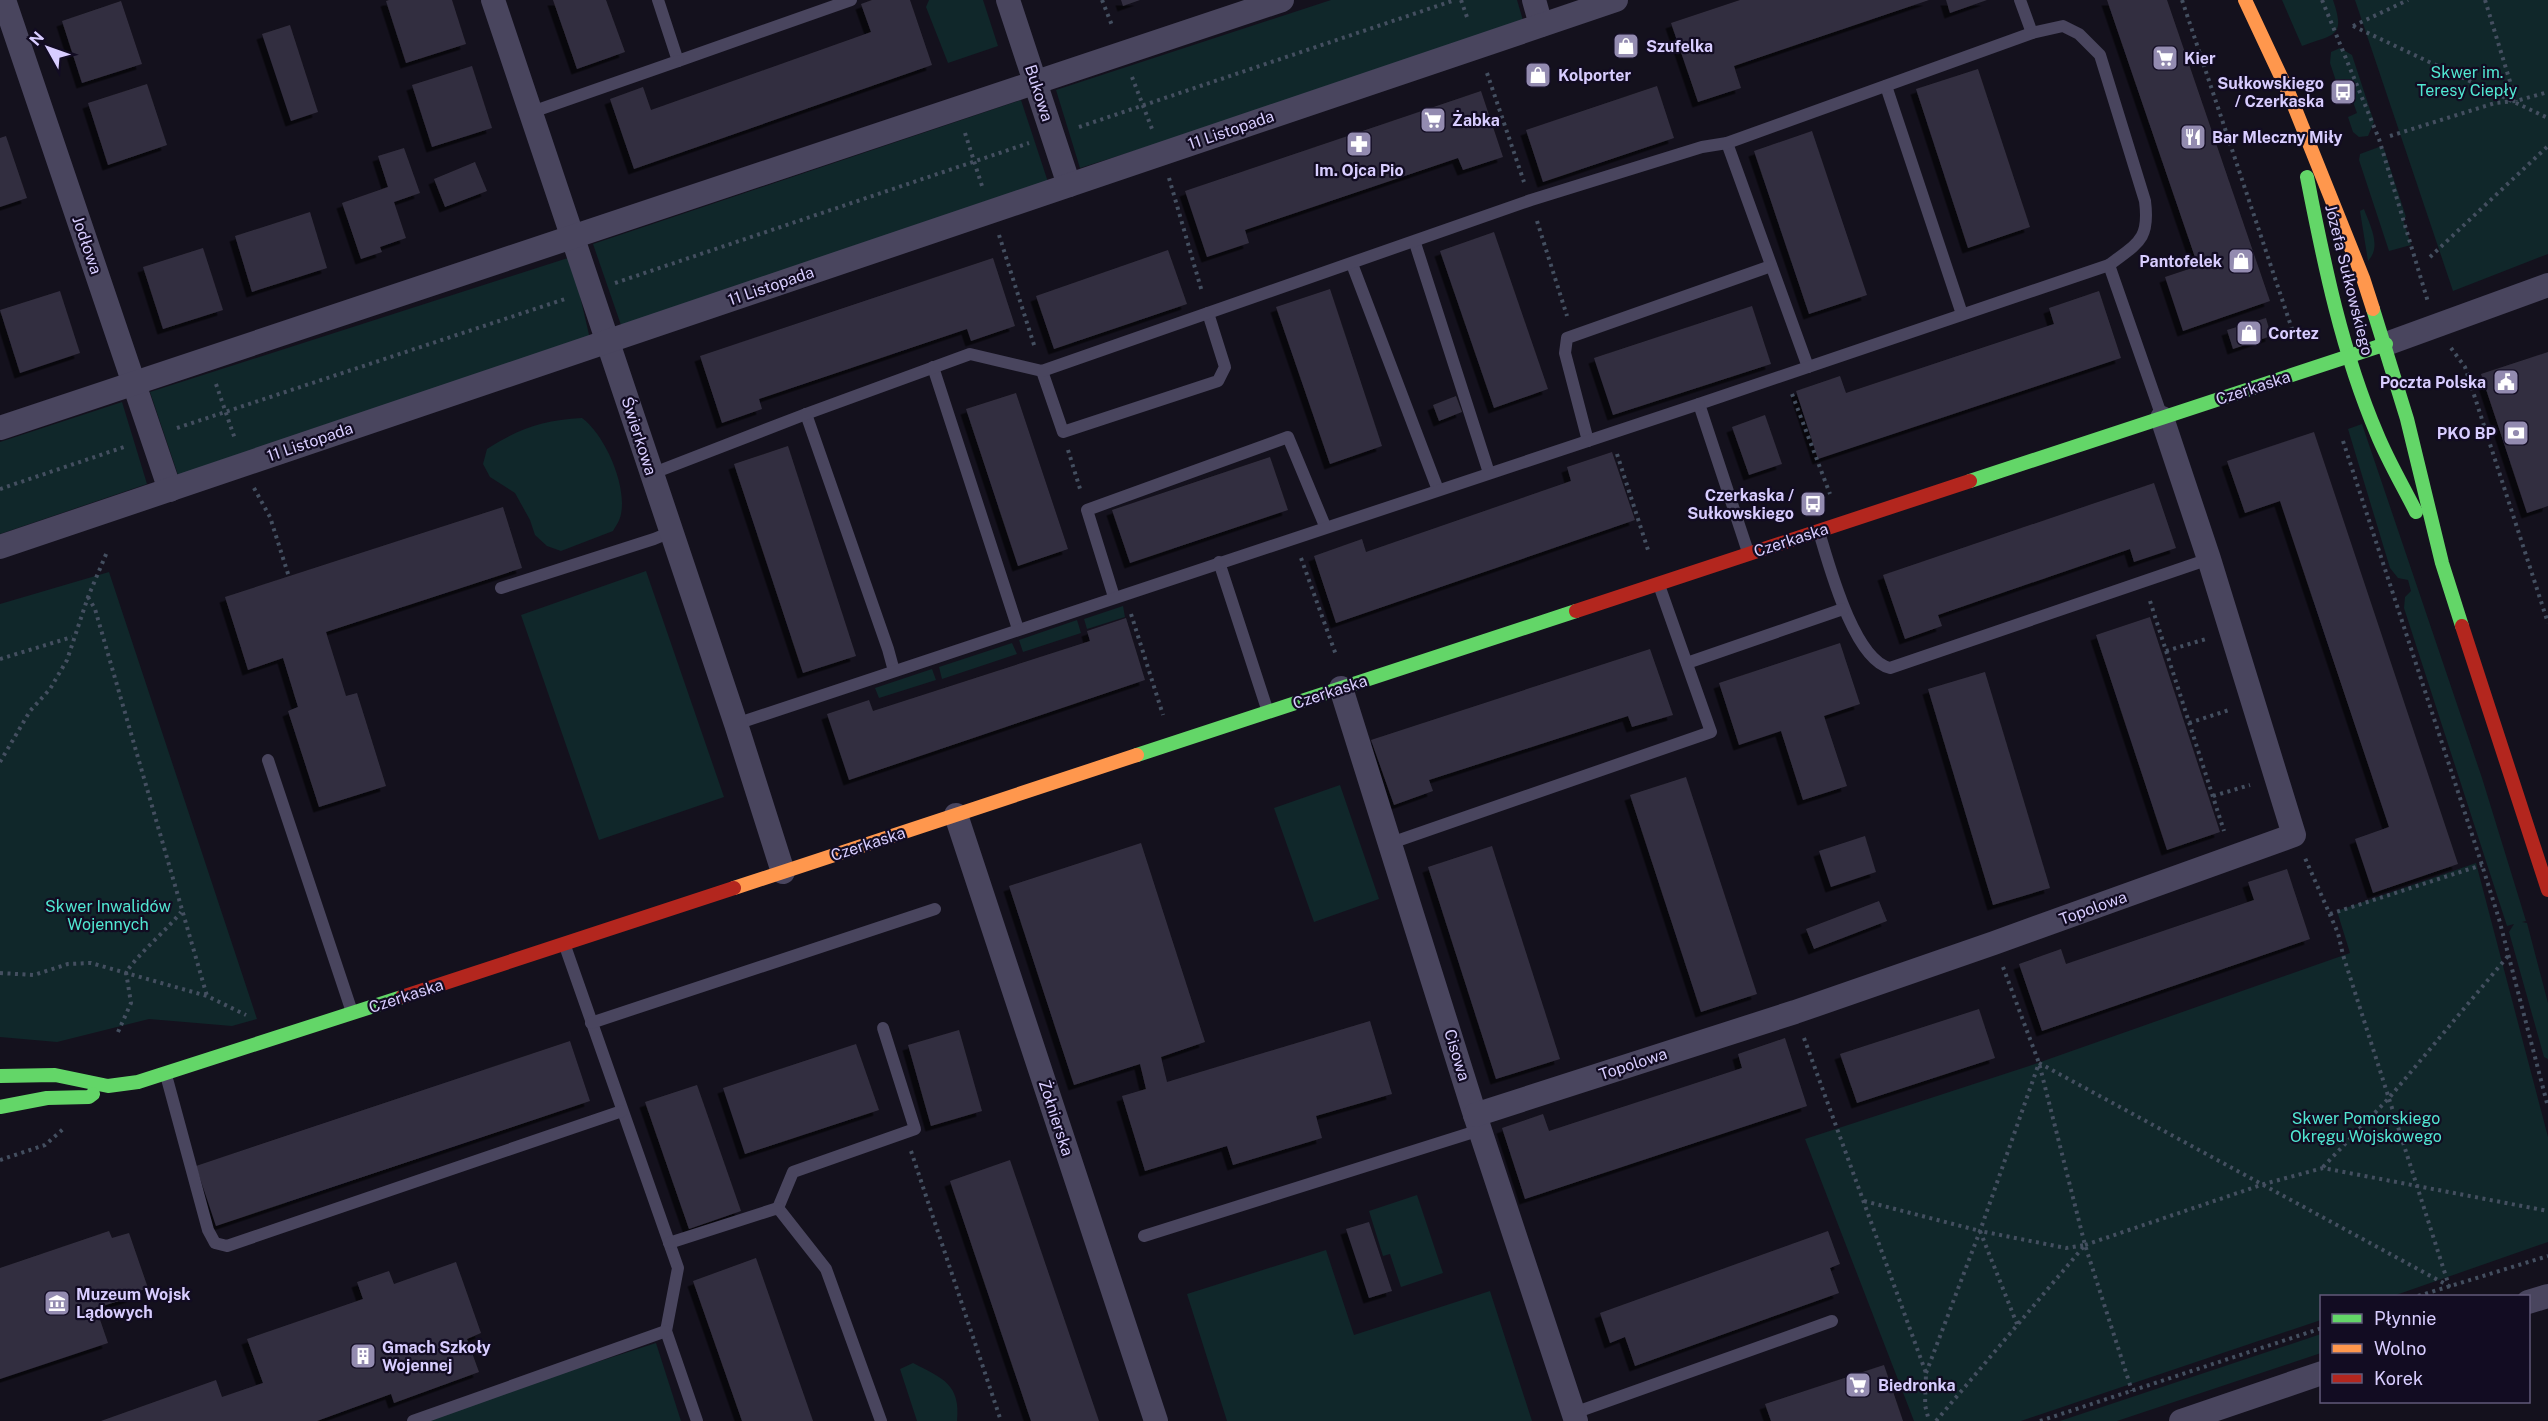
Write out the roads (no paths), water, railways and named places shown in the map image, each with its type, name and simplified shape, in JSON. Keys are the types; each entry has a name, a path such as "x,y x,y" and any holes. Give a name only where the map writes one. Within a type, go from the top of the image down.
{"street":[{"name":"Jodłowa","path":"4,0 170,490"},
{"name":"Świerkowa","path":"493,0 736,724 783,872"},
{"name":"Bukowa","path":"1008,0 1069,185"},
{"path":"0,429 1282,0"},
{"path":"1534,0 1542,25"},
{"name":"11 Listopada","path":"0,547 1616,0"},
{"name":"Józefa Sułkowskiego","path":"2245,0 2290,96 2363,278 2386,344 2407,418 2442,563 2548,890"},
{"name":"Józefa Sułkowskiego","path":"2255,0 2267,48"},
{"name":"Józefa Sułkowskiego","path":"2290,96 2325,266 2351,356 2378,435 2442,563"},
{"name":"Czerkaska","path":"0,1107 47,1098 88,1096 108,1086 138,1082 353,1014 2351,356 2548,285"},
{"path":"2162,418 2209,559"},
{"name":"Topolowa","path":"1478,1123 1994,943 2294,835 2209,559"},
{"name":"Cisowa","path":"1341,688 1478,1123 1575,1417"},
{"name":"Żołnierska","path":"956,815 1156,1421"},
{"name":"Czerkaska","path":"0,1076 55,1075 108,1086"},
{"path":"2530,1302 2548,1296"},
{"path":"2181,1421 2320,1374"}],"lane":[{"path":"658,0 678,61"},
{"path":"532,112 851,0"},
{"path":"2020,0 2032,33"},
{"path":"651,474 970,354 1042,371 1415,243 1531,200 1702,147 1727,142 2032,33 2063,26 2079,34 2100,55 2145,201 2147,218 2142,239 2109,265 1699,404 1325,526 736,724"},
{"path":"1886,86 1962,314"},
{"path":"1727,142 1808,367"},
{"path":"1415,243 1489,473"},
{"path":"1352,264 1438,490"},
{"path":"2109,265 2162,418"},
{"path":"1588,441 1564,352 1567,338 1771,266"},
{"path":"1042,371 1063,432 1218,381 1225,367 1208,313"},
{"path":"933,368 1018,629"},
{"path":"1699,404 1749,554"},
{"path":"806,414 894,671"},
{"path":"1119,595 1087,510 1288,437 1325,526"},
{"path":"1819,531 1843,609 1871,657 1880,666 1890,668 2209,559"},
{"path":"501,588 671,532"},
{"path":"1219,562 1269,712"},
{"path":"1391,843 1711,732 1659,584"},
{"path":"1687,663 1843,609"},
{"path":"268,760 353,1014"},
{"path":"591,1023 935,909"},
{"path":"564,944 678,1268 666,1331 697,1421"},
{"path":"669,1243 778,1208 793,1172 915,1129 883,1028"},
{"path":"166,1073 208,1230 215,1242 226,1246 622,1111"},
{"path":"1144,1236 1478,1123"},
{"path":"778,1208 826,1269 881,1421"},
{"path":"1575,1417 1832,1321"},
{"path":"412,1421 666,1331"}],"place":[{"name":"Szufelka","path":"1626,46"},
{"name":"Kier","path":"2165,58"},
{"name":"Kolporter","path":"1538,75"},
{"name":"Sułkowskiego / Czerkaska","path":"2343,92"},
{"name":"Żabka","path":"1433,120"},
{"name":"Bar Mleczny Miły","path":"2193,137"},
{"name":"Im. Ojca Pio","path":"1359,144"},
{"name":"Pantofelek","path":"2241,261"},
{"name":"Cortez","path":"2249,333"},
{"name":"Poczta Polska","path":"2506,382"},
{"name":"PKO BP","path":"2516,433"},
{"name":"Czerkaska / Sułkowskiego","path":"1813,504"},
{"name":"Muzeum Wojsk Lądowych","path":"57,1303"},
{"name":"Gmach Szkoły Wojennej","path":"363,1356"},
{"name":"Biedronka","path":"1858,1385"}],"park label":[{"name":"Skwer im. Teresy Ciepły","path":"2467,81"},
{"name":"Skwer Inwalidów Wojennych","path":"108,915"},
{"name":"Skwer Pomorskiego Okręgu Wojskowego","path":"2366,1127"}]}
